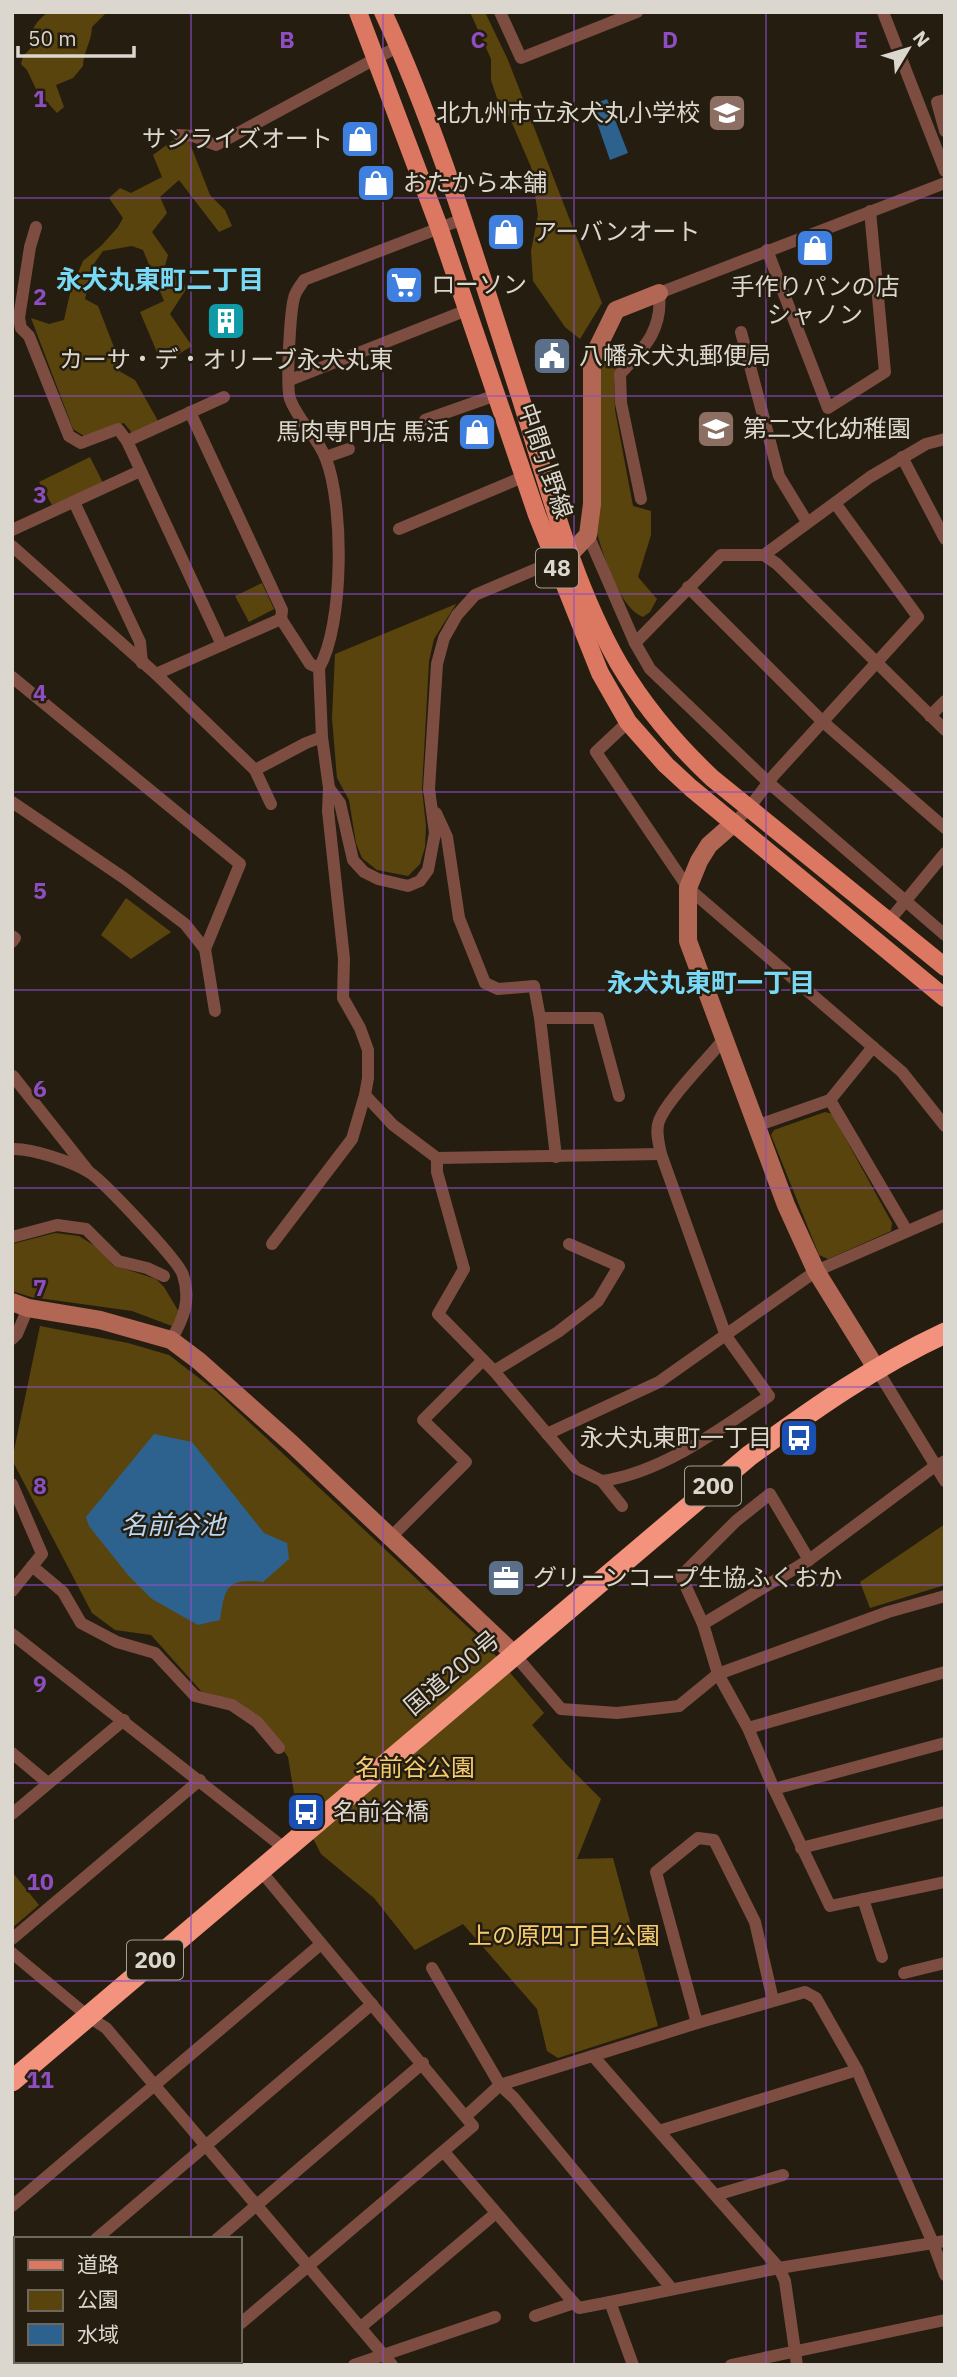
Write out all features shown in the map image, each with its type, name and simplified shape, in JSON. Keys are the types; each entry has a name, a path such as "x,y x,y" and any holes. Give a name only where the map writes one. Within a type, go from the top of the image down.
{"highway":[{"name":"国道200号","path":"12,2081 749,1456 820,1404 876,1368 945,1333"}],"main road":[{"name":"中間引野線","path":"358,12 439,227 523,477 562,558 619,664 681,748 749,808 945,967"},
{"name":"中間引野線","path":"383,12 399,46 463,219 562,558 600,673 628,722 666,765 945,998"}],"street":[{"path":"500,12 520,58 637,12"},
{"path":"883,12 945,171"},
{"path":"178,135 193,136 216,145 376,56 399,46"},
{"path":"945,100 937,102 945,131"},
{"path":"945,199 943,184 616,310 592,359 592,504 588,535 635,643 650,669 769,783 945,935"},
{"path":"767,250 828,408 885,373 870,211"},
{"path":"272,1244 352,1139 368,1078 368,1049 343,998 344,958 328,811 330,788 322,737 319,668 329,648 340,554 335,491 326,457 289,398 288,366 294,297 304,280 463,219"},
{"path":"36,227 30,247 19,318 21,328 29,336 69,436 81,443 118,429 127,441 222,645"},
{"path":"641,499 621,403 620,374 654,333 661,312 659,293"},
{"path":"289,380 467,310"},
{"path":"741,331 779,476 807,522"},
{"path":"425,420 496,395"},
{"path":"127,441 224,397"},
{"path":"190,412 282,610 281,619 310,664 319,668"},
{"path":"764,555 902,457 926,444 945,439"},
{"path":"326,457 349,449"},
{"path":"902,457 945,539"},
{"path":"12,530 139,471"},
{"path":"399,529 523,477"},
{"path":"74,502 140,642 142,663"},
{"path":"835,503 918,617 822,721 749,808 709,845 688,888 688,941 786,1205 816,1271 940,1464 945,1481"},
{"path":"330,788 340,803 353,860 364,872 378,879 408,886 420,881 428,870 435,833 429,789 437,664 444,638 457,615 475,595 562,558 588,535"},
{"path":"12,546 156,674 255,770 271,804"},
{"path":"635,643 720,555 764,555 777,564 945,730"},
{"path":"688,587 822,721 945,828"},
{"path":"156,674 281,619"},
{"path":"14,682 240,864 205,949"},
{"path":"930,716 945,701"},
{"path":"628,722 596,752 688,888 902,1072 945,1126"},
{"path":"255,770 322,737"},
{"path":"431,804 447,837 458,918 485,983 498,989 534,986 556,1157"},
{"path":"15,808 124,878 185,924 205,949 215,1011"},
{"path":"889,921 945,853"},
{"path":"12,936 15,938 12,942"},
{"path":"540,1018 598,1018 619,1096"},
{"path":"602,1481 619,1479 693,1447 769,1396 726,1336 661,1154 657,1132 659,1121 670,1103 723,1040"},
{"path":"756,1126 830,1100 873,1047"},
{"path":"13,1076 89,1172 127,1208 183,1272 188,1303 171,1340"},
{"path":"365,1095 393,1125 437,1158 661,1154"},
{"path":"830,1100 907,1231"},
{"path":"12,1149 41,1153 89,1172"},
{"path":"437,1158 437,1172 464,1269 439,1314 494,1371 576,1468 602,1481 622,1506"},
{"path":"547,1434 659,1382 816,1271 945,1215"},
{"path":"12,1237 57,1225 86,1230 118,1261 147,1268 163,1276"},
{"path":"494,1371 558,1332 598,1301 620,1266 569,1244"},
{"path":"12,1339 17,1334 20,1305 100,1320 171,1340 225,1384 391,1537 507,1660 561,1709 617,1713 679,1706 718,1674 887,1612 945,1595"},
{"path":"391,1537 466,1462 423,1420 483,1360"},
{"path":"703,1623 809,1560 940,1464"},
{"path":"12,1484 42,1554 12,1591"},
{"path":"809,1560 770,1494 736,1521 681,1576 703,1623 718,1674 748,1728 830,1906 945,1882"},
{"path":"32,1566 63,1592 81,1623 117,1642 155,1653 195,1696 232,1705 257,1722 279,1748"},
{"path":"12,1634 200,1780 290,1843"},
{"path":"748,1728 945,1672"},
{"path":"12,1814 124,1720"},
{"path":"774,1789 945,1743"},
{"path":"12,1753 48,1783"},
{"path":"12,1939 200,1780"},
{"path":"802,1848 945,1812"},
{"path":"697,2023 656,1872 698,1838 714,1840 755,1922 773,2000"},
{"path":"242,2322 473,2126 260,1870"},
{"path":"863,1899 882,1957"},
{"path":"12,2206 321,1944"},
{"path":"12,1952 89,2017 106,2028 392,2365"},
{"path":"904,1973 945,1963"},
{"path":"432,1968 500,2085 514,2098 672,2289"},
{"path":"466,2116 500,2085 805,1992 816,1998 857,2070 939,2242 945,2275"},
{"path":"98,2237 372,2004"},
{"path":"593,2056 779,2268 785,2281 797,2365"},
{"path":"219,2237 423,2063"},
{"path":"659,2131 857,2070"},
{"path":"444,2152 579,2308 779,2268 939,2242"},
{"path":"716,2196 783,2175"},
{"path":"361,2327 496,2213"},
{"path":"610,2302 634,2365"},
{"path":"535,2316 574,2303"},
{"path":"354,2365 495,2317"},
{"path":"731,2365 945,2320"}],"green space":[{"path":"48,12 107,12 92,27 83,66 73,78 56,85 64,107 57,113 37,91 27,70 21,64 23,56 31,48 34,27"},
{"path":"470,12 485,12 508,60 602,303 580,339 565,327 533,281 531,251 538,215 531,167 509,116 499,104 491,80 491,59"},
{"path":"172,141 189,141 210,195 225,210 232,226 219,232 179,180 160,197 167,213 152,232 168,255 165,266 187,288 170,314 192,346 162,364 140,312 164,301 143,250 132,246 103,251 93,265 85,299 98,306 117,355 119,371 135,380 158,421 132,433 124,423 84,436 73,429 31,318 49,324 64,320 71,289 83,261 102,245 123,218 109,198 120,188 131,193 162,177 153,155"},
{"path":"607,353 620,363 614,376 615,410 633,506 651,511 651,535 638,577 657,599 650,612 643,617 634,612 619,592 596,530 600,379 602,363"},
{"path":"90,457 103,483 52,505 39,482"},
{"path":"262,583 274,609 249,622 235,596"},
{"path":"456,604 434,639 429,661 422,789 426,826 425,847 420,864 408,876 377,870 362,858 356,843 349,800 337,778 332,718 335,654"},
{"path":"126,898 171,932 131,959 101,935"},
{"path":"825,1112 832,1114 892,1223 891,1231 828,1259 819,1255 771,1135 774,1130"},
{"path":"55,1233 79,1236 98,1248 113,1265 156,1279 179,1312 172,1326 132,1311 31,1297 12,1291 12,1244"},
{"name":"名前谷公園","path":"40,1326 128,1343 169,1355 216,1391 485,1643 544,1713 532,1725 601,1799 577,1859 613,1858 658,2026 558,2058 547,2051 537,2009 463,1924 415,1950 374,1898 321,1854 296,1805 288,1757 261,1719 234,1701 201,1691 151,1635 115,1630 92,1613 12,1460"},
{"path":"945,1524 945,1585 870,1608 860,1582"},
{"path":"12,1872 39,1905 12,1928"}],"water":[{"path":"607,99 628,153 610,160 591,105"},
{"name":"名前谷池","path":"154,1434 192,1442 264,1533 287,1543 289,1559 263,1582 241,1581 229,1588 223,1600 220,1620 198,1625 152,1599 128,1575 89,1526 86,1517"}],"place":[{"name":"北九州市立永犬丸小学校","path":"727,113"},
{"name":"サンライズオート","path":"360,139"},
{"name":"おたから本舗","path":"376,183"},
{"name":"アーバンオート","path":"506,232"},
{"name":"手作りパンの店 シャノン","path":"815,248"},
{"name":"ローソン","path":"404,285"},
{"name":"カーサ・デ・オリーブ永犬丸東","path":"226,321"},
{"name":"八幡永犬丸郵便局","path":"552,356"},
{"name":"第二文化幼稚園","path":"716,429"},
{"name":"馬肉専門店 馬活","path":"477,432"},
{"name":"永犬丸東町一丁目","path":"799,1438"},
{"name":"グリーンコープ生協ふくおか","path":"506,1578"},
{"name":"名前谷橋","path":"306,1812"}],"district":[{"name":"永犬丸東町二丁目","path":"160,280"},
{"name":"永犬丸東町一丁目","path":"711,983"}],"park label":[{"name":"上の原四丁目公園","path":"564,1936"}]}
